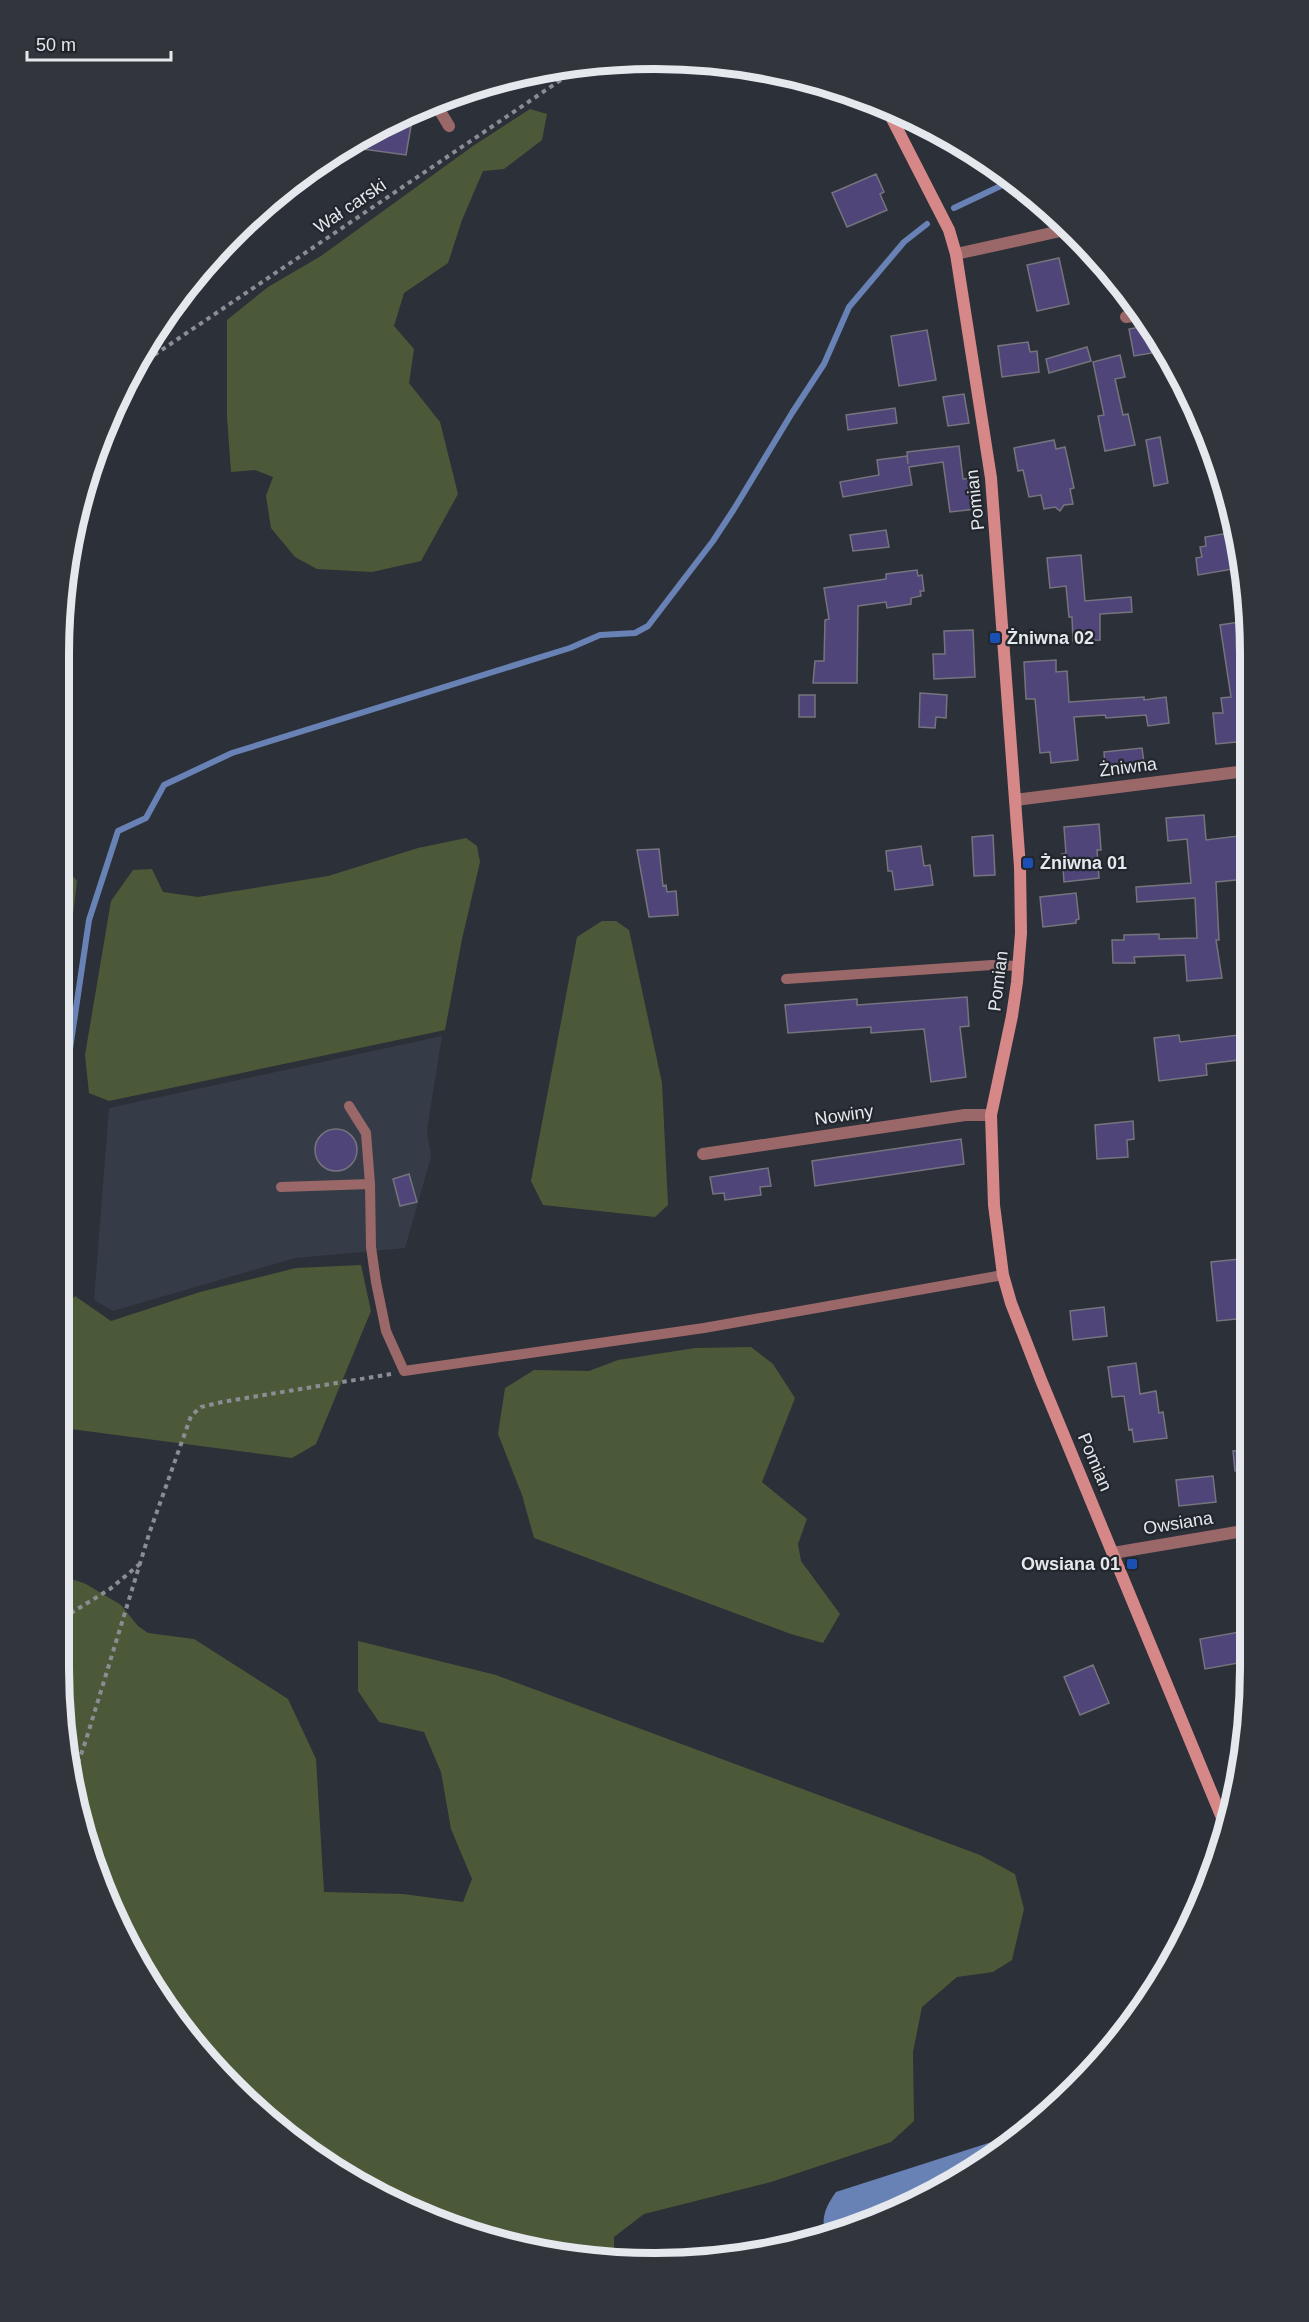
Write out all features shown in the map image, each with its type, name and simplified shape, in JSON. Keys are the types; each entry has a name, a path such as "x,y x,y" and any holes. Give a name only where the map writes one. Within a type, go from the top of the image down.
{"street":[{"path":"439,110 449,126"},
{"name":"Pomian","path":"893,120 949,230 956,254 991,478 1020,867 1019,966 1012,1016 991,1115 994,1205 1003,1275 1025,1340 1221,1815"},
{"path":"956,254 1058,230"},
{"path":"1126,317 1132,316"},
{"name":"Żniwna","path":"1015,800 1240,772"},
{"name":"Nowiny","path":"703,1154 965,1115 991,1115"},
{"name":"Owsiana","path":"1113,1553 1240,1532"}],"lane":[{"path":"786,979 993,964 1019,966"},
{"path":"350,1106 366,1133 371,1247 378,1291 386,1331 404,1371 704,1328 1003,1275"},
{"path":"281,1187 370,1184"}],"path":[{"name":"Wał carski","path":"149,358 567,76"},
{"path":"77,1765 190,1416 201,1407 404,1371"},
{"path":"69,1613 110,1589 141,1563"}],"shaded area":[{"path":"442,1036 427,1130 431,1157 405,1248 295,1258 113,1311 94,1300 109,1108"}],"green space":[{"path":"530,109 547,114 542,140 504,169 483,171 462,220 448,263 404,293 394,326 414,349 409,383 440,422 458,494 421,561 372,572 317,569 295,557 271,528 266,496 273,477 255,470 231,472 227,417 227,320 268,287 321,256 473,146"},
{"path":"466,838 477,846 480,862 462,939 445,1030 109,1101 89,1093 85,1055 111,901 133,870 152,869 163,892 198,897 328,876 418,848"},
{"path":"69,872 77,881 69,949"},
{"path":"602,921 616,921 629,930 662,1083 668,1205 655,1217 543,1205 531,1181 577,937"},
{"path":"361,1265 371,1311 316,1444 292,1458 69,1429 69,1302 75,1296 111,1321 200,1292 296,1268"},
{"path":"751,1347 773,1364 795,1398 762,1482 807,1519 798,1544 801,1561 840,1614 823,1643 791,1634 534,1538 522,1495 498,1434 505,1388 534,1370 589,1371 618,1360 695,1348"},
{"path":"69,1578 86,1584 121,1605 138,1626 148,1633 194,1639 288,1699 316,1759 324,1892 403,1894 463,1902 472,1879 451,1829 441,1772 424,1732 379,1722 358,1691 358,1641 496,1675 980,1855 1015,1874 1024,1909 1012,1960 993,1972 957,1977 922,2007 913,2052 914,2121 891,2142 771,2182 644,2214 614,2237 614,2252 540,2242 466,2222 396,2193 362,2175 298,2132 240,2082 214,2054 190,2024 147,1960 129,1926 100,1856 80,1782 74,1744 70,1706"}],"water":[{"path":"1001,2139 947,2175 913,2193 824,2228 825,2212 836,2192"}],"building":[{"path":"412,122 406,155 360,149"},
{"path":"876,174 884,192 880,194 887,210 847,227 832,193"},
{"path":"1059,258 1069,304 1037,311 1027,265"},
{"path":"1140,327 1156,352 1134,356 1129,329"},
{"path":"927,330 936,380 899,386 891,336"},
{"path":"1028,342 1030,352 1037,351 1039,372 1002,377 998,346"},
{"path":"1087,347 1091,361 1049,373 1046,359"},
{"path":"1120,355 1125,377 1115,379 1123,415 1128,414 1135,445 1105,451 1098,416 1104,415 1093,362"},
{"path":"964,394 969,423 948,426 943,397"},
{"path":"895,408 897,423 848,430 846,415"},
{"path":"1160,437 1168,483 1154,486 1146,440"},
{"path":"1054,440 1056,449 1065,447 1074,488 1070,489 1073,504 1064,505 1060,511 1055,507 1044,509 1041,495 1029,497 1023,470 1018,471 1014,448"},
{"path":"959,446 963,479 972,478 976,509 950,512 943,462 909,467 912,485 843,497 840,482 879,475 877,460 907,456 908,464 907,452"},
{"path":"886,530 889,547 853,551 850,535"},
{"path":"1227,533 1234,569 1198,575 1196,558 1202,557 1200,547 1206,546 1205,537"},
{"path":"1081,555 1085,601 1131,597 1132,612 1100,614 1100,640 1073,641 1072,617 1069,617 1066,586 1050,588 1047,558"},
{"path":"917,570 918,576 922,575 924,591 920,591 921,596 911,598 911,604 887,608 886,602 858,606 857,683 813,683 815,661 824,661 825,620 829,619 824,588 886,579 886,574"},
{"path":"1239,622 1240,742 1216,744 1213,713 1223,713 1221,698 1231,697 1220,625"},
{"path":"973,630 975,677 934,679 933,654 945,654 944,631"},
{"path":"1056,660 1056,672 1067,671 1069,702 1144,697 1144,700 1166,697 1169,723 1148,726 1146,715 1106,718 1105,715 1074,717 1078,760 1051,763 1050,752 1040,753 1035,699 1026,699 1024,662"},
{"path":"920,693 947,695 946,718 936,717 935,728 919,727"},
{"path":"799,695 815,695 815,717 799,717"},
{"path":"1142,748 1144,763 1105,767 1104,752"},
{"path":"1204,815 1206,840 1240,836 1240,880 1216,882 1219,940 1216,940 1222,978 1187,981 1185,955 1134,957 1135,963 1113,963 1112,940 1124,940 1124,935 1159,934 1159,939 1197,938 1195,898 1137,902 1136,887 1191,883 1187,839 1168,841 1166,818"},
{"path":"1099,824 1101,850 1097,850 1099,878 1064,882 1062,854 1066,853 1064,827"},
{"path":"993,835 995,875 974,876 972,837"},
{"path":"921,846 924,866 930,865 933,885 895,890 892,871 888,871 886,851"},
{"path":"659,849 663,886 666,885 667,892 676,891 678,915 649,917 637,850"},
{"path":"1076,893 1079,919 1076,923 1043,927 1040,897"},
{"path":"967,997 969,1026 960,1027 966,1077 931,1082 924,1029 871,1033 871,1027 788,1033 785,1005 857,999 857,1005"},
{"path":"1179,1035 1180,1042 1240,1035 1240,1060 1206,1064 1207,1075 1159,1081 1154,1038"},
{"path":"1133,1121 1134,1139 1127,1140 1128,1157 1097,1159 1095,1125"},
{"path":"336,1129 351,1135 357,1150 351,1165 336,1171 321,1165 315,1150 321,1135"},
{"path":"961,1139 964,1164 815,1186 812,1161"},
{"path":"768,1168 771,1186 760,1187 761,1195 725,1200 724,1193 713,1194 710,1177"},
{"path":"409,1174 417,1202 400,1206 393,1179"},
{"path":"1240,1259 1240,1319 1217,1321 1211,1262"},
{"path":"1104,1307 1107,1336 1073,1340 1070,1311"},
{"path":"1136,1363 1140,1394 1156,1391 1159,1413 1163,1412 1167,1438 1134,1442 1132,1429 1129,1430 1124,1396 1112,1397 1108,1367"},
{"path":"1233,1451 1240,1451 1240,1470 1235,1471"},
{"path":"1213,1476 1216,1502 1179,1506 1176,1480"},
{"path":"1239,1632 1240,1663 1205,1669 1200,1639"},
{"path":"1093,1665 1109,1703 1080,1715 1064,1677"}],"waterway":[{"path":"954,208 1003,185"},
{"path":"69,1056 89,920 118,831 146,818 164,785 232,753 570,648 600,635 635,633 648,626 713,541 734,509 824,364 849,307 904,242 927,224"}],"place":[{"name":"Żniwna 02","path":"995,638"},
{"name":"Żniwna 01","path":"1028,863"},
{"name":"Owsiana 01","path":"1132,1564"}]}
